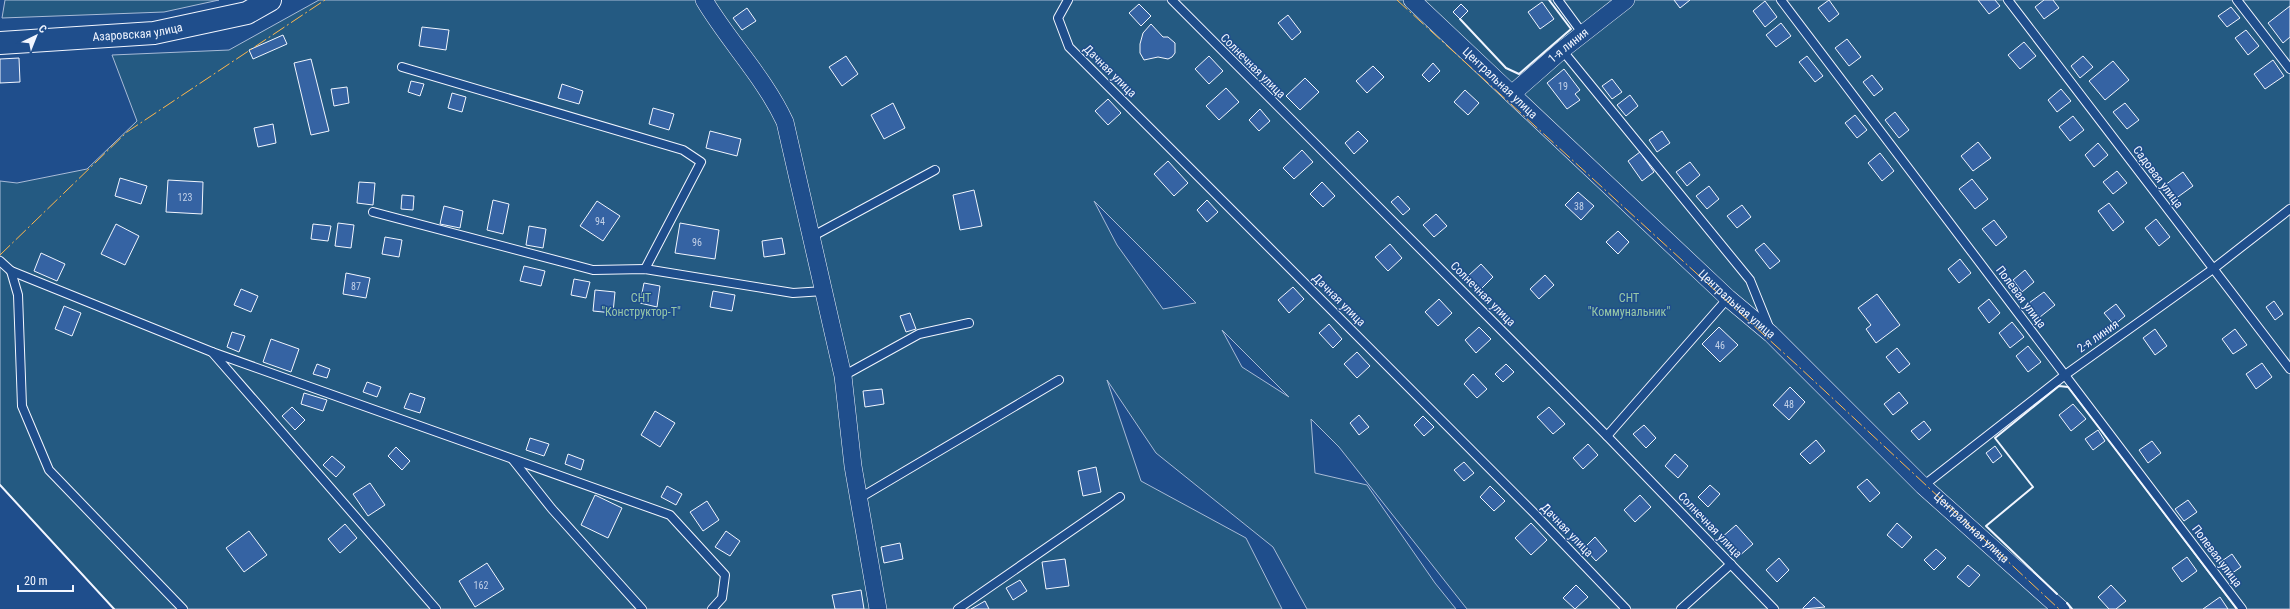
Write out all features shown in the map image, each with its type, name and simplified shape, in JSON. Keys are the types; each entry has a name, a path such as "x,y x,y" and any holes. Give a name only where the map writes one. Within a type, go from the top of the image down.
{"street":[{"name":"Азаровская улица","path":"0,43 154,33 247,13 270,0"},
{"path":"704,0 720,26 765,84 785,122 813,236 843,376 858,500 878,609"},
{"name":"Центральная улица","path":"1412,0 1513,93 1728,298 1771,334 1923,486 2061,609"},
{"name":"1-я линия","path":"1513,93 1562,50 1626,0"}],"lane":[{"name":"Дачная улица","path":"1068,0 1058,18 1069,47 1523,502 1626,609"},
{"name":"Солнечная улица","path":"1172,0 1608,436 1774,609"},
{"path":"1558,0 1583,34"},
{"name":"Полевая улица","path":"1781,0 2242,609"},
{"name":"Садовая улица","path":"2008,0 2290,369"},
{"path":"2236,0 2290,69"},
{"path":"1562,50 1750,280 1771,334"},
{"path":"402,67 683,150 701,162 645,269"},
{"path":"813,236 935,170"},
{"name":"2-я линия","path":"1923,486 2065,375 2213,269 2290,209"},
{"path":"373,212 593,270 645,269 793,293 824,291"},
{"path":"0,261 11,271 212,352 670,515 725,576 722,598 712,609"},
{"path":"11,271 18,295 22,406 49,470 183,609"},
{"path":"1608,436 1728,298"},
{"path":"843,376 918,334 969,323"},
{"path":"212,352 436,609"},
{"path":"858,500 1059,380"},
{"path":"513,459 552,509 642,609"},
{"path":"958,609 1120,497"},
{"path":"1681,609 1731,564"}],"green space":[{"path":"5,0 219,0 164,12 2,18"},
{"path":"319,0 2290,0 2290,609 1467,609 1339,447 1311,419 1315,473 1367,485 1435,583 1456,609 1307,609 1273,547 1156,453 1107,380 1141,481 1246,538 1282,609 114,609 0,485 0,181 17,183 87,169 137,121 112,55 229,50","holes":["1094,201 1196,303 1163,309 1117,245","1222,330 1289,397 1242,367"]}],"building":[{"path":"1674,0 1690,0 1680,8"},
{"path":"1829,0 1839,14 1829,22 1818,8"},
{"path":"1978,0 1995,0 2000,6 1989,14"},
{"path":"2044,0 2053,0 2059,8 2044,19 2035,7"},
{"path":"1765,1 1777,17 1765,27 1753,11"},
{"path":"1542,2 1554,19 1540,29 1528,12"},
{"path":"1139,4 1151,16 1141,26 1129,13"},
{"path":"1461,4 1468,11 1460,19 1453,12"},
{"path":"2290,6 2290,37 2283,43 2268,23"},
{"path":"2231,7 2240,18 2227,27 2218,16"},
{"path":"747,8 756,21 742,30 733,18"},
{"path":"1288,15 1301,32 1292,40 1278,23"},
{"path":"1781,23 1791,36 1776,47 1766,35"},
{"path":"1151,24 1163,37 1168,37 1175,43 1175,53 1172,57 1168,59 1158,57 1144,60 1140,53 1140,44 1143,33"},
{"path":"422,27 449,30 446,50 419,46"},
{"path":"2246,30 2259,46 2248,55 2235,38"},
{"path":"283,35 287,44 253,59 249,50"},
{"path":"1847,39 1861,57 1849,66 1835,48"},
{"path":"2024,42 2036,56 2020,69 2008,55"},
{"path":"846,56 858,74 842,86 829,67"},
{"path":"1209,56 1223,71 1209,84 1195,69"},
{"path":"1807,56 1823,76 1815,82 1799,62"},
{"path":"2083,56 2093,67 2080,78 2071,66"},
{"path":"19,58 20,82 0,83 0,59"},
{"path":"311,59 329,131 311,135 294,63"},
{"path":"2273,60 2284,76 2265,89 2254,74"},
{"path":"2113,61 2129,80 2105,100 2089,81"},
{"path":"1433,63 1440,71 1429,82 1422,75"},
{"path":"1373,66 1384,77 1367,93 1356,81"},
{"path":"1564,69 1580,90 1575,94 1580,100 1567,109 1547,83"},
{"path":"1872,75 1883,89 1874,96 1863,82"},
{"path":"1305,78 1319,92 1300,110 1286,96"},
{"path":"1612,79 1622,92 1612,99 1602,86"},
{"path":"411,81 424,84 420,96 408,92"},
{"path":"562,84 583,91 579,104 558,98"},
{"path":"347,87 349,103 334,106 331,89"},
{"path":"1226,88 1239,102 1219,120 1206,106"},
{"path":"2061,89 2071,101 2057,112 2048,100"},
{"path":"1465,90 1479,103 1468,115 1454,102"},
{"path":"452,93 466,97 462,112 448,108"},
{"path":"1630,95 1638,106 1626,116 1617,105"},
{"path":"1108,99 1121,113 1108,125 1095,111"},
{"path":"893,103 905,128 884,139 871,115"},
{"path":"2125,103 2139,120 2127,129 2113,112"},
{"path":"653,108 674,114 669,130 649,124"},
{"path":"1260,109 1270,121 1259,131 1249,120"},
{"path":"1895,112 1909,130 1899,138 1885,120"},
{"path":"1855,115 1867,130 1857,138 1845,123"},
{"path":"2073,116 2084,130 2070,141 2059,127"},
{"path":"273,124 276,143 258,147 254,128"},
{"path":"710,131 741,139 737,156 706,148"},
{"path":"1358,131 1368,141 1354,154 1345,143"},
{"path":"1662,131 1670,143 1657,152 1649,140"},
{"path":"1978,142 1991,158 1973,171 1961,156"},
{"path":"2098,143 2108,155 2094,167 2085,155"},
{"path":"1302,150 1313,162 1294,179 1283,168"},
{"path":"1640,152 1654,172 1642,181 1628,161"},
{"path":"1880,153 1894,171 1882,181 1868,163"},
{"path":"1168,161 1188,183 1174,196 1154,174"},
{"path":"1690,162 1700,175 1687,186 1676,172"},
{"path":"2117,171 2127,183 2113,194 2103,182"},
{"path":"2183,172 2193,186 2175,199 2165,185"},
{"path":"120,178 147,186 141,204 115,196"},
{"path":"1972,179 1988,199 1975,209 1959,189"},
{"path":"168,180 203,182 202,214 166,212"},
{"path":"359,182 375,183 373,205 357,203"},
{"path":"1322,182 1335,196 1323,207 1310,194"},
{"path":"1709,186 1719,199 1707,209 1696,196"},
{"path":"974,190 982,226 960,230 953,195"},
{"path":"1578,192 1594,206 1581,220 1565,205"},
{"path":"402,195 414,196 413,210 401,209"},
{"path":"1398,196 1410,209 1403,215 1391,202"},
{"path":"493,200 509,204 503,234 487,230"},
{"path":"1207,200 1218,212 1207,222 1197,210"},
{"path":"597,201 620,216 603,241 580,226"},
{"path":"2109,203 2124,222 2113,231 2098,211"},
{"path":"1742,205 1751,217 1737,228 1727,216"},
{"path":"444,206 463,211 460,228 440,224"},
{"path":"1436,214 1447,226 1434,237 1423,225"},
{"path":"2156,219 2170,237 2159,246 2145,228"},
{"path":"1994,220 2007,237 1996,246 1982,229"},
{"path":"338,223 354,225 351,248 335,246"},
{"path":"680,223 719,230 715,259 675,253"},
{"path":"116,224 139,236 125,265 101,254"},
{"path":"313,224 331,226 328,241 311,239"},
{"path":"529,226 546,229 543,248 526,245"},
{"path":"1618,231 1629,242 1618,254 1606,242"},
{"path":"385,237 402,240 399,257 382,254"},
{"path":"782,238 785,254 764,257 762,241"},
{"path":"1764,243 1780,261 1770,269 1755,250"},
{"path":"1390,244 1402,258 1388,271 1375,257"},
{"path":"41,253 65,264 57,281 34,271"},
{"path":"1960,259 1971,273 1959,283 1948,269"},
{"path":"1481,264 1493,277 1480,290 1468,276"},
{"path":"524,266 545,271 541,286 520,281"},
{"path":"2025,270 2034,282 2022,292 2013,280"},
{"path":"346,273 370,278 366,298 343,294"},
{"path":"1545,275 1554,285 1539,299 1530,289"},
{"path":"574,279 590,282 586,298 571,295"},
{"path":"644,283 660,286 657,307 640,303"},
{"path":"1293,287 1304,299 1289,313 1278,300"},
{"path":"241,289 258,296 251,312 234,305"},
{"path":"595,290 615,292 613,313 593,311"},
{"path":"713,291 735,295 732,311 710,307"},
{"path":"2044,292 2055,305 2040,317 2029,303"},
{"path":"1877,294 1900,325 1876,343 1866,329 1871,325 1858,308"},
{"path":"1439,299 1452,313 1438,326 1425,312"},
{"path":"1989,299 2000,313 1989,323 1978,308"},
{"path":"2274,301 2283,314 2275,320 2266,307"},
{"path":"2116,304 2125,316 2114,325 2104,313"},
{"path":"64,306 81,313 72,336 55,329"},
{"path":"910,313 916,329 906,332 900,316"},
{"path":"2012,322 2024,337 2010,348 1999,333"},
{"path":"1329,324 1342,339 1333,348 1319,333"},
{"path":"1479,327 1491,339 1476,353 1465,340"},
{"path":"1719,327 1738,345 1720,362 1702,344"},
{"path":"2155,329 2167,346 2155,355 2143,338"},
{"path":"2235,329 2247,345 2233,354 2222,339"},
{"path":"232,332 245,336 239,352 227,347"},
{"path":"271,339 299,349 291,372 263,362"},
{"path":"2028,346 2041,362 2028,372 2016,356"},
{"path":"1897,348 1910,364 1899,373 1886,357"},
{"path":"1357,352 1370,366 1357,378 1344,364"},
{"path":"2262,363 2272,377 2256,389 2246,374"},
{"path":"317,364 330,369 327,378 313,374"},
{"path":"1506,364 1514,372 1503,382 1495,374"},
{"path":"1473,374 1487,389 1477,398 1464,384"},
{"path":"367,382 381,387 377,397 363,392"},
{"path":"1790,387 1805,402 1789,420 1773,405"},
{"path":"882,389 884,404 865,407 863,391"},
{"path":"1899,392 1908,403 1893,415 1884,404"},
{"path":"304,393 327,400 323,411 301,404"},
{"path":"410,393 425,398 420,413 404,408"},
{"path":"2073,404 2086,419 2071,431 2059,415"},
{"path":"292,407 305,420 295,430 282,416"},
{"path":"1549,407 1565,424 1553,434 1537,417"},
{"path":"655,411 675,423 660,447 641,435"},
{"path":"1359,415 1369,427 1359,435 1350,423"},
{"path":"1423,416 1434,427 1424,436 1414,425"},
{"path":"1924,421 1931,430 1919,440 1911,431"},
{"path":"1644,425 1656,438 1646,448 1633,434"},
{"path":"2098,430 2105,441 2093,450 2085,439"},
{"path":"530,438 549,444 544,456 526,450"},
{"path":"1816,440 1825,451 1810,464 1800,454"},
{"path":"2152,441 2161,453 2148,463 2139,450"},
{"path":"1588,444 1598,455 1583,469 1573,458"},
{"path":"1995,446 2002,456 1993,463 1986,453"},
{"path":"396,447 410,461 402,470 388,456"},
{"path":"568,454 584,460 581,470 565,464"},
{"path":"1675,454 1688,466 1678,478 1665,466"},
{"path":"332,456 345,467 336,477 323,465"},
{"path":"1464,462 1474,473 1464,481 1454,470"},
{"path":"1096,467 1101,492 1083,496 1078,471"},
{"path":"1867,479 1880,493 1870,502 1857,487"},
{"path":"370,483 385,505 368,516 353,494"},
{"path":"1710,485 1720,494 1708,507 1698,497"},
{"path":"667,486 682,494 676,505 661,497"},
{"path":"1490,486 1505,501 1494,511 1480,497"},
{"path":"595,495 622,508 608,538 581,525"},
{"path":"1640,495 1651,507 1635,522 1624,510"},
{"path":"2188,500 2197,512 2184,521 2175,509"},
{"path":"707,501 719,520 703,531 690,512"},
{"path":"1531,523 1547,540 1531,555 1515,538"},
{"path":"1897,523 1912,537 1902,548 1887,535"},
{"path":"345,524 357,538 340,553 328,539"},
{"path":"1736,525 1753,544 1738,557 1721,538"},
{"path":"249,531 267,555 244,572 226,548"},
{"path":"726,531 740,541 730,556 715,547"},
{"path":"1595,537 1607,551 1596,561 1584,548"},
{"path":"900,543 903,559 884,563 881,547"},
{"path":"1936,549 1946,558 1934,570 1924,560"},
{"path":"2232,554 2241,567 2228,576 2219,563"},
{"path":"2187,557 2197,571 2182,582 2172,568"},
{"path":"1779,558 1789,570 1777,582 1766,570"},
{"path":"1065,559 1069,586 1046,589 1042,562"},
{"path":"487,563 504,589 475,607 459,581"},
{"path":"1968,565 1980,575 1969,587 1957,577"},
{"path":"1020,580 1027,591 1013,600 1006,588"},
{"path":"1576,585 1588,597 1575,609 1563,598"},
{"path":"2111,585 2126,601 2116,609 2109,609 2098,597"},
{"path":"861,590 864,609 835,609 832,595"},
{"path":"1814,597 1825,607 1803,609 1803,608"},
{"path":"2220,597 2228,609 2203,609"},
{"path":"985,601 989,609 971,609"}],"wall":[{"path":"1460,19 1506,68 1519,74 1571,29 1549,0"},
{"path":"2057,594 1986,526 2033,487 1995,438 2059,386 2068,387 2237,609"},
{"path":"0,485 114,609"},
{"path":"2067,603 2072,609"}],"power":[{"path":"0,255 127,132 325,0"},
{"path":"1397,0 1798,366 2059,609"}],"park label":[{"name":"СНТ \"Конструктор-Т\"","path":"641,305"},
{"name":"СНТ \"Коммунальник\"","path":"1629,305"}]}
